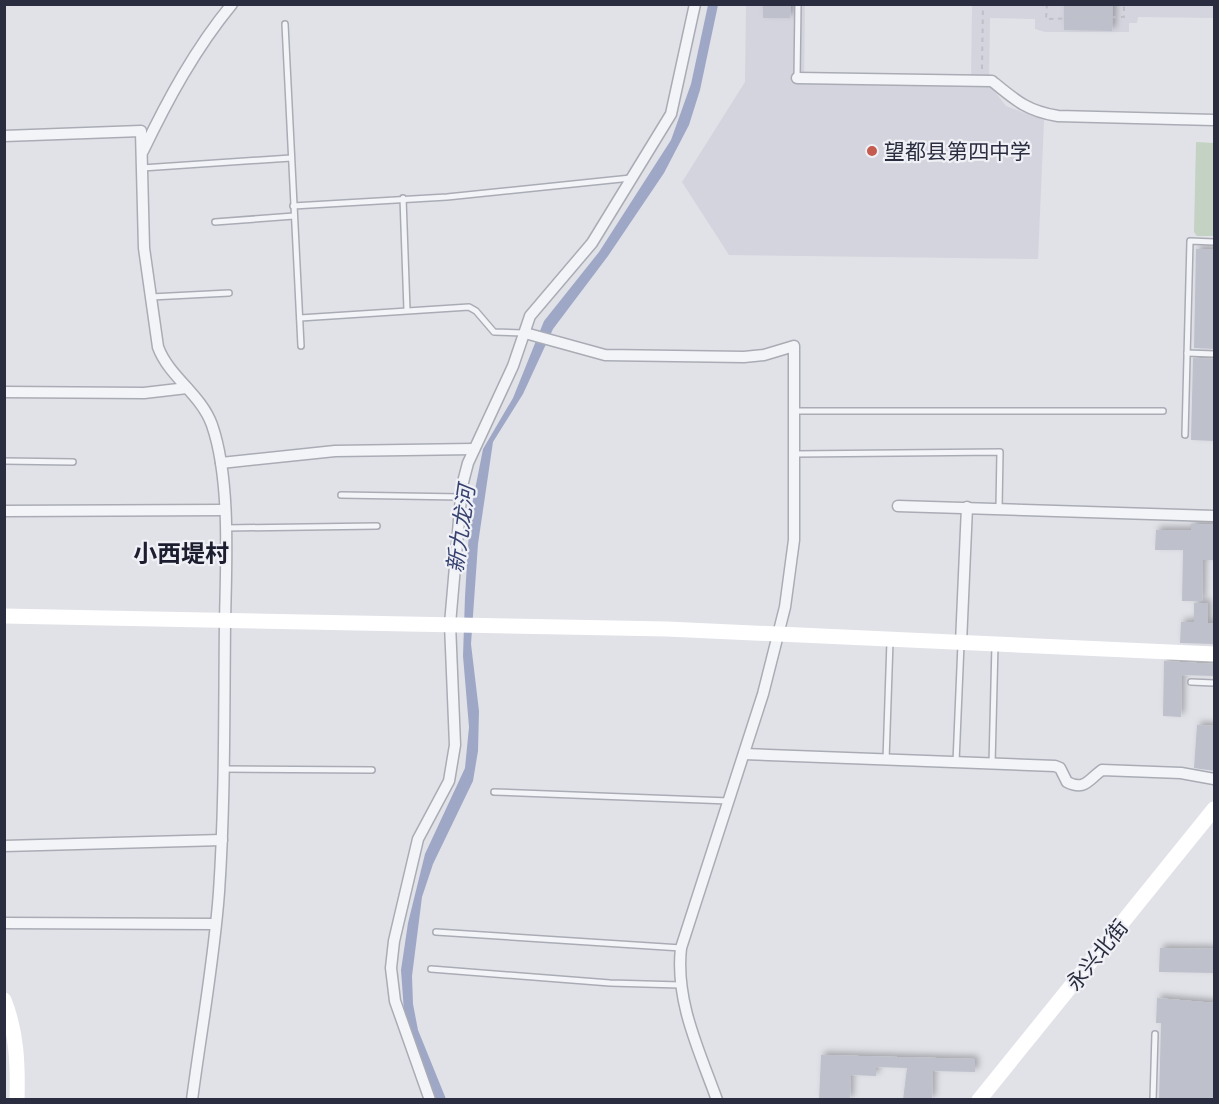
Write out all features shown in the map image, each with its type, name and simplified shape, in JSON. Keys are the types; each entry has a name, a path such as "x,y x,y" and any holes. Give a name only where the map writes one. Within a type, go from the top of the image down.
{"street":[{"path":"142,154 173,90 211,30 232,4"},
{"path":"430,1100 395,1001 391,968 394,941 418,839 449,781 455,745 450,624 461,497 468,463 515,360 530,316 592,243 671,114 695,4"},
{"path":"797,78 992,81 1014,101 1043,113 1058,116 1215,120"},
{"path":"4,136 141,131 144,249 150,297 162,359 201,403 211,423 221,463 224,510 225,620 222,840 215,924 192,1100"},
{"path":"525,333 605,355 744,357 764,355 794,346 794,540 778,634 763,694 681,948 680,985 685,1010 717,1100"},
{"path":"4,392 144,393 187,388"},
{"path":"221,463 335,451 474,448"},
{"path":"898,506 1215,516"},
{"path":"961,643 967,507"},
{"path":"4,512 224,510"},
{"path":"4,616 450,624 778,634 1215,654"},
{"path":"744,754 1055,766 1060,768 1067,782 1078,786 1090,783 1101,770 1181,773 1215,779"},
{"name":"永兴北街","path":"979,1100 1215,809"},
{"name":"永兴北街","path":"992,1100 1215,825"},
{"path":"4,846 222,840"},
{"path":"4,923 215,924"},
{"path":"4,1000 11,1016 14,1039 13,1097"}],"lane":[{"path":"797,78 798,4"},
{"path":"285,24 301,346"},
{"path":"142,168 291,158"},
{"path":"293,206 447,197 631,178"},
{"path":"403,198 407,310"},
{"path":"215,222 294,216"},
{"path":"1185,435 1190,242 1215,242"},
{"path":"150,297 230,293"},
{"path":"300,318 469,308 476,311 494,332 525,333"},
{"path":"1187,353 1215,354"},
{"path":"795,411 1163,411"},
{"path":"795,454 1000,452 999,508"},
{"path":"4,461 73,462"},
{"path":"341,495 461,497"},
{"path":"224,529 377,526"},
{"path":"886,760 890,639"},
{"path":"956,762 961,643"},
{"path":"992,764 995,644"},
{"path":"1191,682 1215,683"},
{"path":"224,769 372,770"},
{"path":"494,792 729,801"},
{"path":"436,932 681,948"},
{"path":"431,969 610,983 680,985"},
{"path":"1153,1100 1155,1034"}],"path":[{"path":"981,81 983,4"},
{"path":"1047,4 1046,19 1124,17 1124,4"}],"shaded area":[{"name":"望都县第四中学","path":"746,5 805,5 804,82 971,84 972,5 1214,5 1214,18 1138,17 1137,23 1129,23 1129,32 1045,32 1035,29 1035,19 990,18 989,84 1006,106 1044,120 1038,259 729,255 682,182 745,82"}],"green space":[{"path":"1196,142 1214,143 1214,236 1197,236 1194,232"}],"water":[{"path":"708,5 718,5 700,90 689,125 664,173 608,256 553,329 523,394 493,442 478,544 471,644 479,711 478,751 473,781 433,864 422,897 412,976 413,1004 418,1030 446,1099 436,1100 404,1012 401,970 408,923 425,854 465,768 469,727 463,656 465,596 470,515 483,449 513,398 544,321 599,252 671,140 691,84"}],"building":[{"path":"763,4 791,4 790,18 763,18"},
{"path":"1064,4 1113,4 1112,31 1064,30"},
{"path":"1196,249 1215,249 1215,349 1194,348"},
{"path":"1193,358 1215,359 1215,441 1191,440"},
{"path":"1191,524 1215,524 1215,560 1203,560 1202,601 1182,601 1183,550 1155,550 1156,530 1191,530"},
{"path":"1194,603 1208,603 1208,623 1215,623 1215,644 1180,643 1181,622 1194,622"},
{"path":"1164,661 1214,664 1213,676 1182,675 1181,717 1163,716"},
{"path":"1197,725 1215,726 1215,771 1194,768"},
{"path":"1160,948 1215,949 1215,973 1159,972"},
{"path":"1157,998 1215,1003 1215,1100 1159,1100 1161,1023 1156,1023"},
{"path":"821,1055 975,1059 975,1072 933,1071 932,1100 903,1100 907,1068 876,1067 876,1076 851,1075 850,1100 819,1100"}],"place":[{"name":"望都县第四中学","path":"872,151"}],"district":[{"name":"小西堤村","path":"181,553"}],"water label":[{"name":"新九龙河","path":"461,529"}]}
